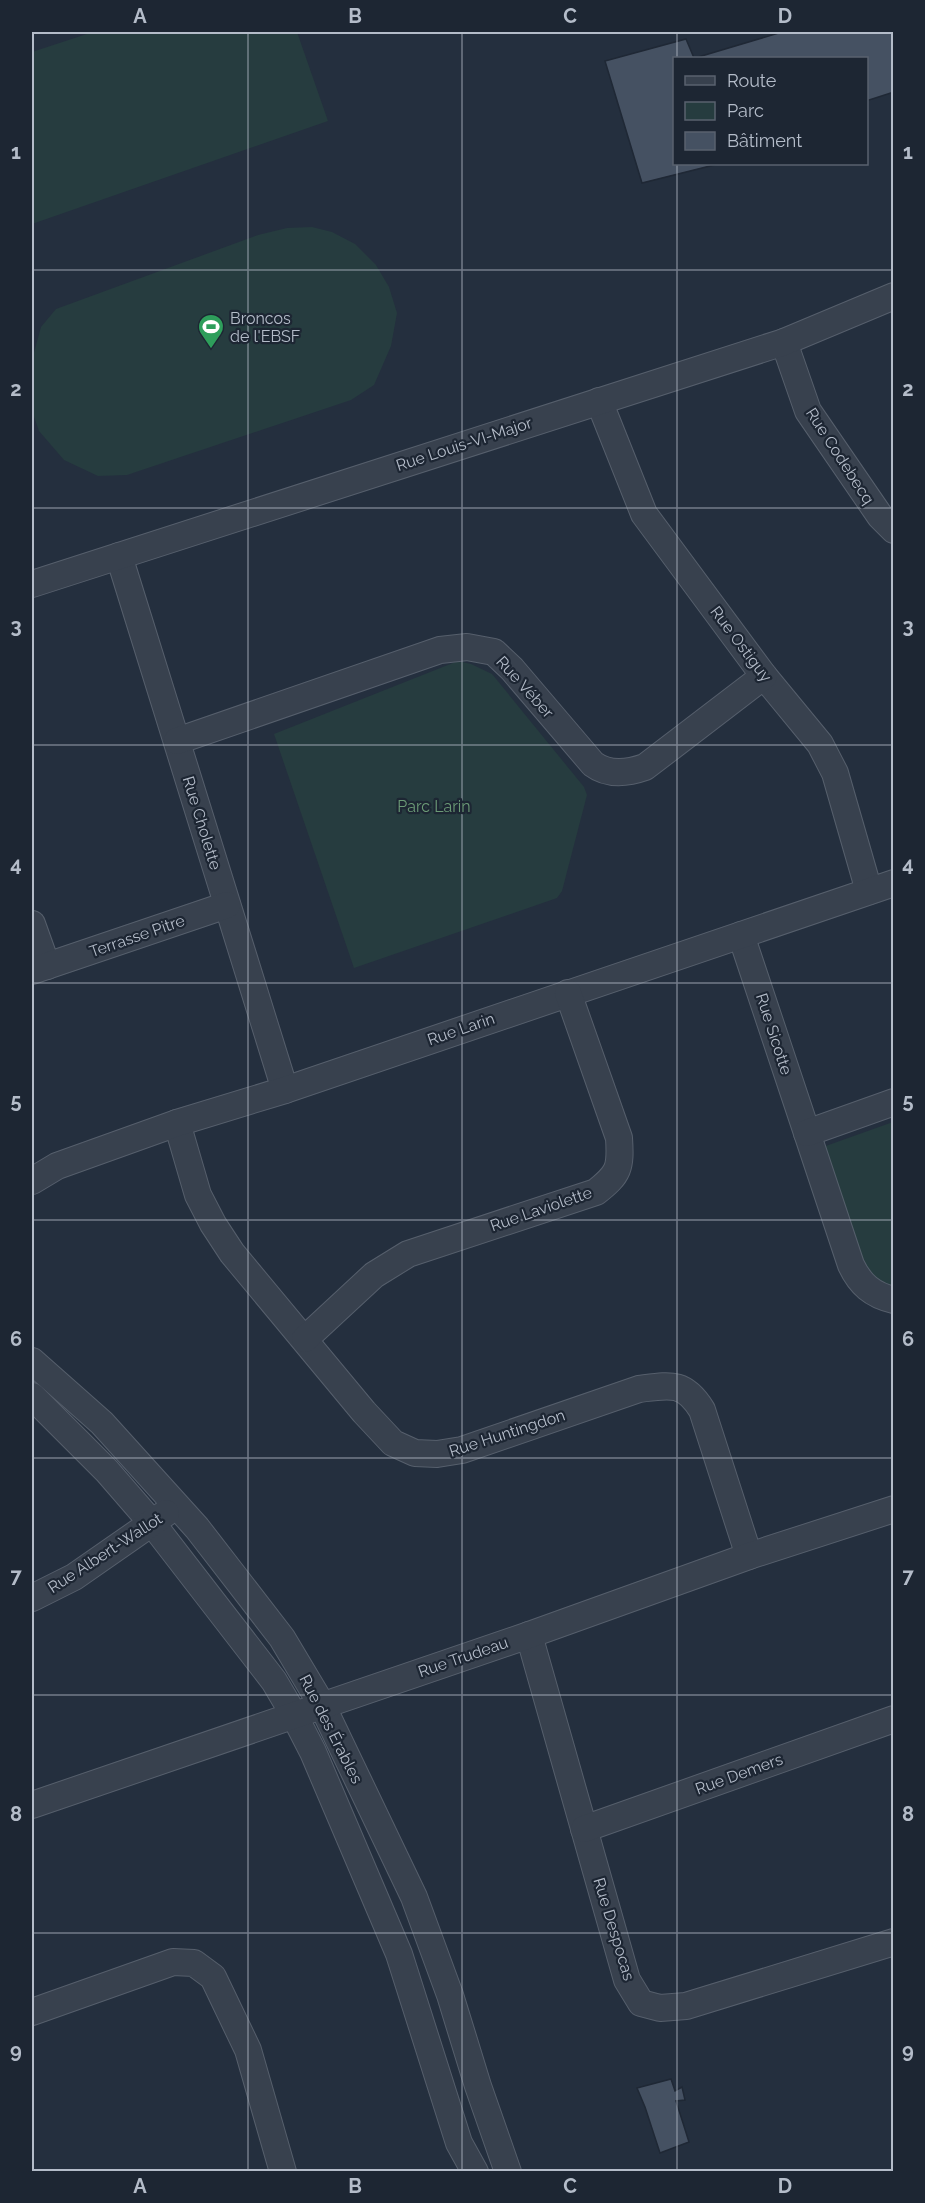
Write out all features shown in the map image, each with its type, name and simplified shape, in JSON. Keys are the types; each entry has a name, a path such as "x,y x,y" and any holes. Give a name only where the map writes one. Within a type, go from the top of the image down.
{"street":[{"name":"Rue Louis-VI-Major","path":"32,584 784,342 894,296"},
{"name":"Rue Codebecq","path":"784,342 808,411 880,516 894,530"},
{"name":"Rue Ostiguy","path":"599,401 644,514 764,676 820,744 835,773 869,891"},
{"name":"Rue Cholette","path":"119,556 285,1090"},
{"name":"Rue Véber","path":"177,741 440,650 467,647 494,652 512,669 598,768 627,773 645,767 764,676"},
{"name":"Rue Larin","path":"32,1181 57,1166 177,1123 285,1090 894,883"},
{"name":"Terrasse Pitre","path":"32,924 39,969 227,905"},
{"name":"Rue Sicotte","path":"741,935 851,1265 858,1280 870,1291 894,1300"},
{"name":"Rue Laviolette","path":"305,1339 374,1275 408,1254 596,1192 613,1179 621,1160 619,1138 568,993"},
{"path":"807,1133 894,1102"},
{"name":"Rue Huntingdon","path":"177,1123 198,1195 232,1253 364,1412 393,1443 415,1454 437,1454 462,1450 639,1389 677,1386 693,1396 702,1410 749,1556"},
{"name":"Rue des Érables","path":"32,1361 102,1423 198,1528 282,1638 322,1705 414,1897 450,1995 508,2172"},
{"name":"Rue des Érables","path":"32,1396 107,1471 152,1523 274,1681 294,1715 313,1752 399,1954 459,2143 475,2172"},
{"name":"Rue Albert-Wallot","path":"32,1598 74,1577 176,1506"},
{"name":"Rue Trudeau","path":"32,1804 529,1635 749,1556 894,1509"},
{"name":"Rue Despocas","path":"529,1635 627,1980 641,2003 660,2008 686,2006 894,1942"},
{"name":"Rue Demers","path":"584,1829 894,1719"},
{"path":"32,2012 173,1962 194,1964 213,1977 248,2050 283,2172"}],"green space":[{"path":"93,32 297,32 328,121 32,224 32,52"},
{"name":"Broncos de l'EBSF","path":"312,227 332,232 355,244 376,265 389,287 397,313 391,346 374,385 351,400 127,475 98,476 64,460 39,431 32,411 32,360 41,327 56,309 258,235 287,228"},
{"name":"Parc Larin","path":"458,661 471,664 492,674 584,787 587,795 562,891 557,898 354,968 274,734"},
{"path":"893,1122 893,1290 867,1275 823,1147"}],"building":[{"path":"782,32 894,32 894,92 868,100 868,57 698,57"},
{"path":"686,39 694,57 673,57 673,165 714,165 642,183 605,61"},
{"path":"671,2079 675,2091 682,2087 685,2100 676,2101 689,2142 660,2153 637,2088"}],"place":[{"name":"Broncos de l'EBSF","path":"211,350"}]}
